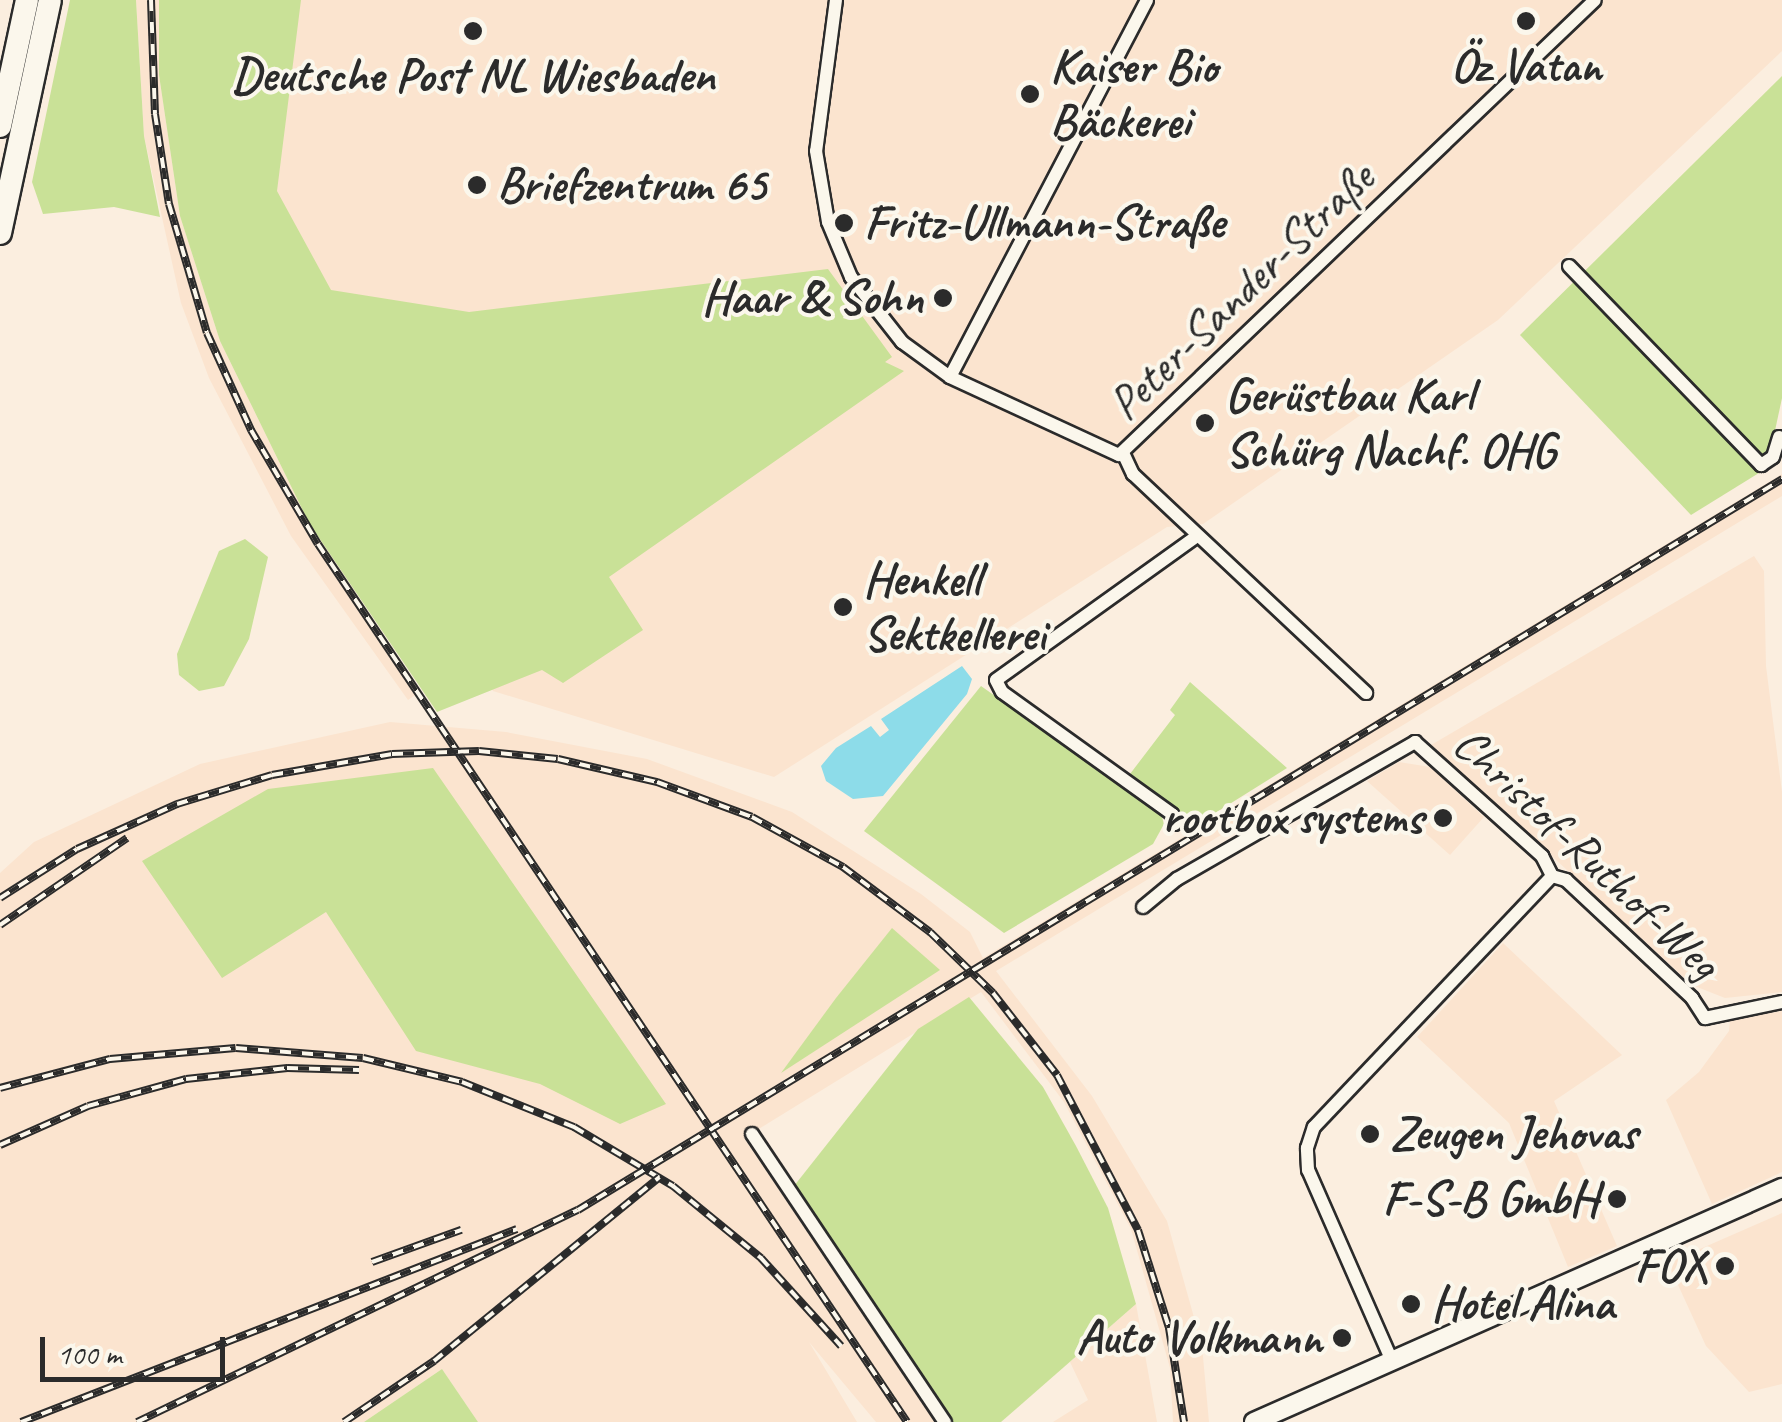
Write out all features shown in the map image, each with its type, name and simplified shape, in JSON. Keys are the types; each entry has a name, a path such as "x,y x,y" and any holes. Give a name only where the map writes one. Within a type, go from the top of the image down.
{"highway":[{"path":"0,126 28,0"},
{"path":"0,233 50,0"}],"main road":[{"path":"1254,1422 1782,1188"}],"street":[{"name":"Peter-Sander-Straße","path":"836,0 817,120 828,222 868,302 902,342 950,377 1102,452 1124,455 1594,0"},
{"path":"950,377 1147,0"},
{"path":"1570,266 1761,465 1773,457 1781,434"},
{"path":"1124,455 1132,474 1366,694"},
{"path":"1175,824 1172,814 1002,692 996,680 1197,536"},
{"name":"Christof-Ruthof-Weg","path":"1143,907 1177,879 1415,742 1542,856 1552,876 1592,904 1692,998 1704,1018 1782,1002"},
{"path":"1392,1361 1308,1170 1307,1148 1314,1127 1552,876"},
{"path":"752,1134 945,1422"}],"shaded area":[{"path":"136,0 159,0 159,75 180,216 220,341 309,523 421,691 408,700 291,536 209,378 181,303 144,136"},
{"path":"219,0 1782,0 1782,51 1498,320 1203,524 1167,527 774,777 493,691 234,210"},
{"path":"1782,474 1782,496 996,971 1092,1096 1167,1221 1202,1346 1209,1422 1173,1422 1170,1368 1131,1229 1064,1102 981,992 744,1138 935,1422 876,1422 809,1342 857,1422 478,1422 442,1369 364,1422 0,1422 0,873 34,842 200,764 390,722 506,732 647,759 792,812 921,894 970,932 983,958"},
{"path":"1754,556 1764,571 1766,666 1782,792 1782,992 1725,998 1692,985 1431,745"},
{"path":"1399,762 1430,767 1484,817 1450,855 1367,781"},
{"path":"1503,943 1622,1055 1554,1101 1617,1246 1568,1267 1509,1123 1417,1037"},
{"path":"1782,1011 1782,1172 1712,1204 1666,1100 1699,1072 1729,1031 1730,1020"},
{"path":"1782,1213 1782,1384 1749,1392 1706,1346 1668,1263"},
{"path":"1136,1304 1157,1422 1053,1422 1088,1400 1070,1362"}],"green space":[{"path":"70,0 136,0 144,136 160,217 114,207 43,214 32,182"},
{"path":"159,0 301,0 277,191 331,290 469,312 828,269 892,357 885,362 904,371 609,577 643,630 563,683 542,670 437,712 309,523 220,341 180,216 159,75"},
{"path":"1782,76 1782,398 1767,468 1691,515 1520,335"},
{"path":"245,539 268,557 249,639 224,686 199,691 179,675 177,654 219,551"},
{"path":"1190,682 1287,768 1196,825 1130,774 1175,715 1170,710"},
{"path":"981,686 1161,814 1164,824 1153,844 1004,933 864,831"},
{"path":"433,768 666,1104 620,1124 540,1084 416,1051 326,912 222,978 142,861 268,789"},
{"path":"892,928 940,970 781,1073 836,998"},
{"path":"969,997 1043,1087 1076,1146 1108,1208 1136,1304 1001,1422 953,1422 794,1186 918,1029"},
{"path":"442,1369 478,1422 364,1422"}],"water":[{"path":"962,666 972,679 967,694 883,796 853,799 826,781 821,766 836,748 871,726 880,737 889,730 881,719"}],"railway":[{"path":"151,0 155,114 169,204 207,333 251,430 318,544 907,1422"},
{"path":"137,1422 578,1210 1782,479"},
{"path":"0,898 77,849 177,804 272,775 392,754 479,751 558,759 657,782 752,817 843,867 930,932 993,993 1057,1075 1138,1230 1169,1328 1184,1422"},
{"path":"0,925 127,838"},
{"path":"0,1088 110,1059 236,1048 363,1058 462,1082 574,1127 673,1186 761,1258 841,1346"},
{"path":"0,1145 88,1106 186,1079 287,1068 359,1070"},
{"path":"344,1422 434,1361 660,1177"},
{"path":"21,1422 517,1229"},
{"path":"372,1262 461,1230"}],"place":[{"name":"Öz Vatan","path":"1526,21"},
{"name":"Deutsche Post NL Wiesbaden","path":"473,31"},
{"name":"Kaiser Bio Bäckerei","path":"1030,94"},
{"name":"Briefzentrum 65","path":"477,185"},
{"name":"Fritz-Ullmann-Straße","path":"844,223"},
{"name":"Haar & Sohn","path":"943,298"},
{"name":"Gerüstbau Karl Schürg Nachf. OHG","path":"1205,423"},
{"name":"Henkell Sektkellerei","path":"843,607"},
{"name":"rootbox systems","path":"1443,818"},
{"name":"Zeugen Jehovas","path":"1370,1134"},
{"name":"F-S-B GmbH","path":"1617,1199"},
{"name":"FOX","path":"1725,1266"},
{"name":"Hotel Alina","path":"1411,1304"},
{"name":"Auto Volkmann","path":"1342,1338"}]}
